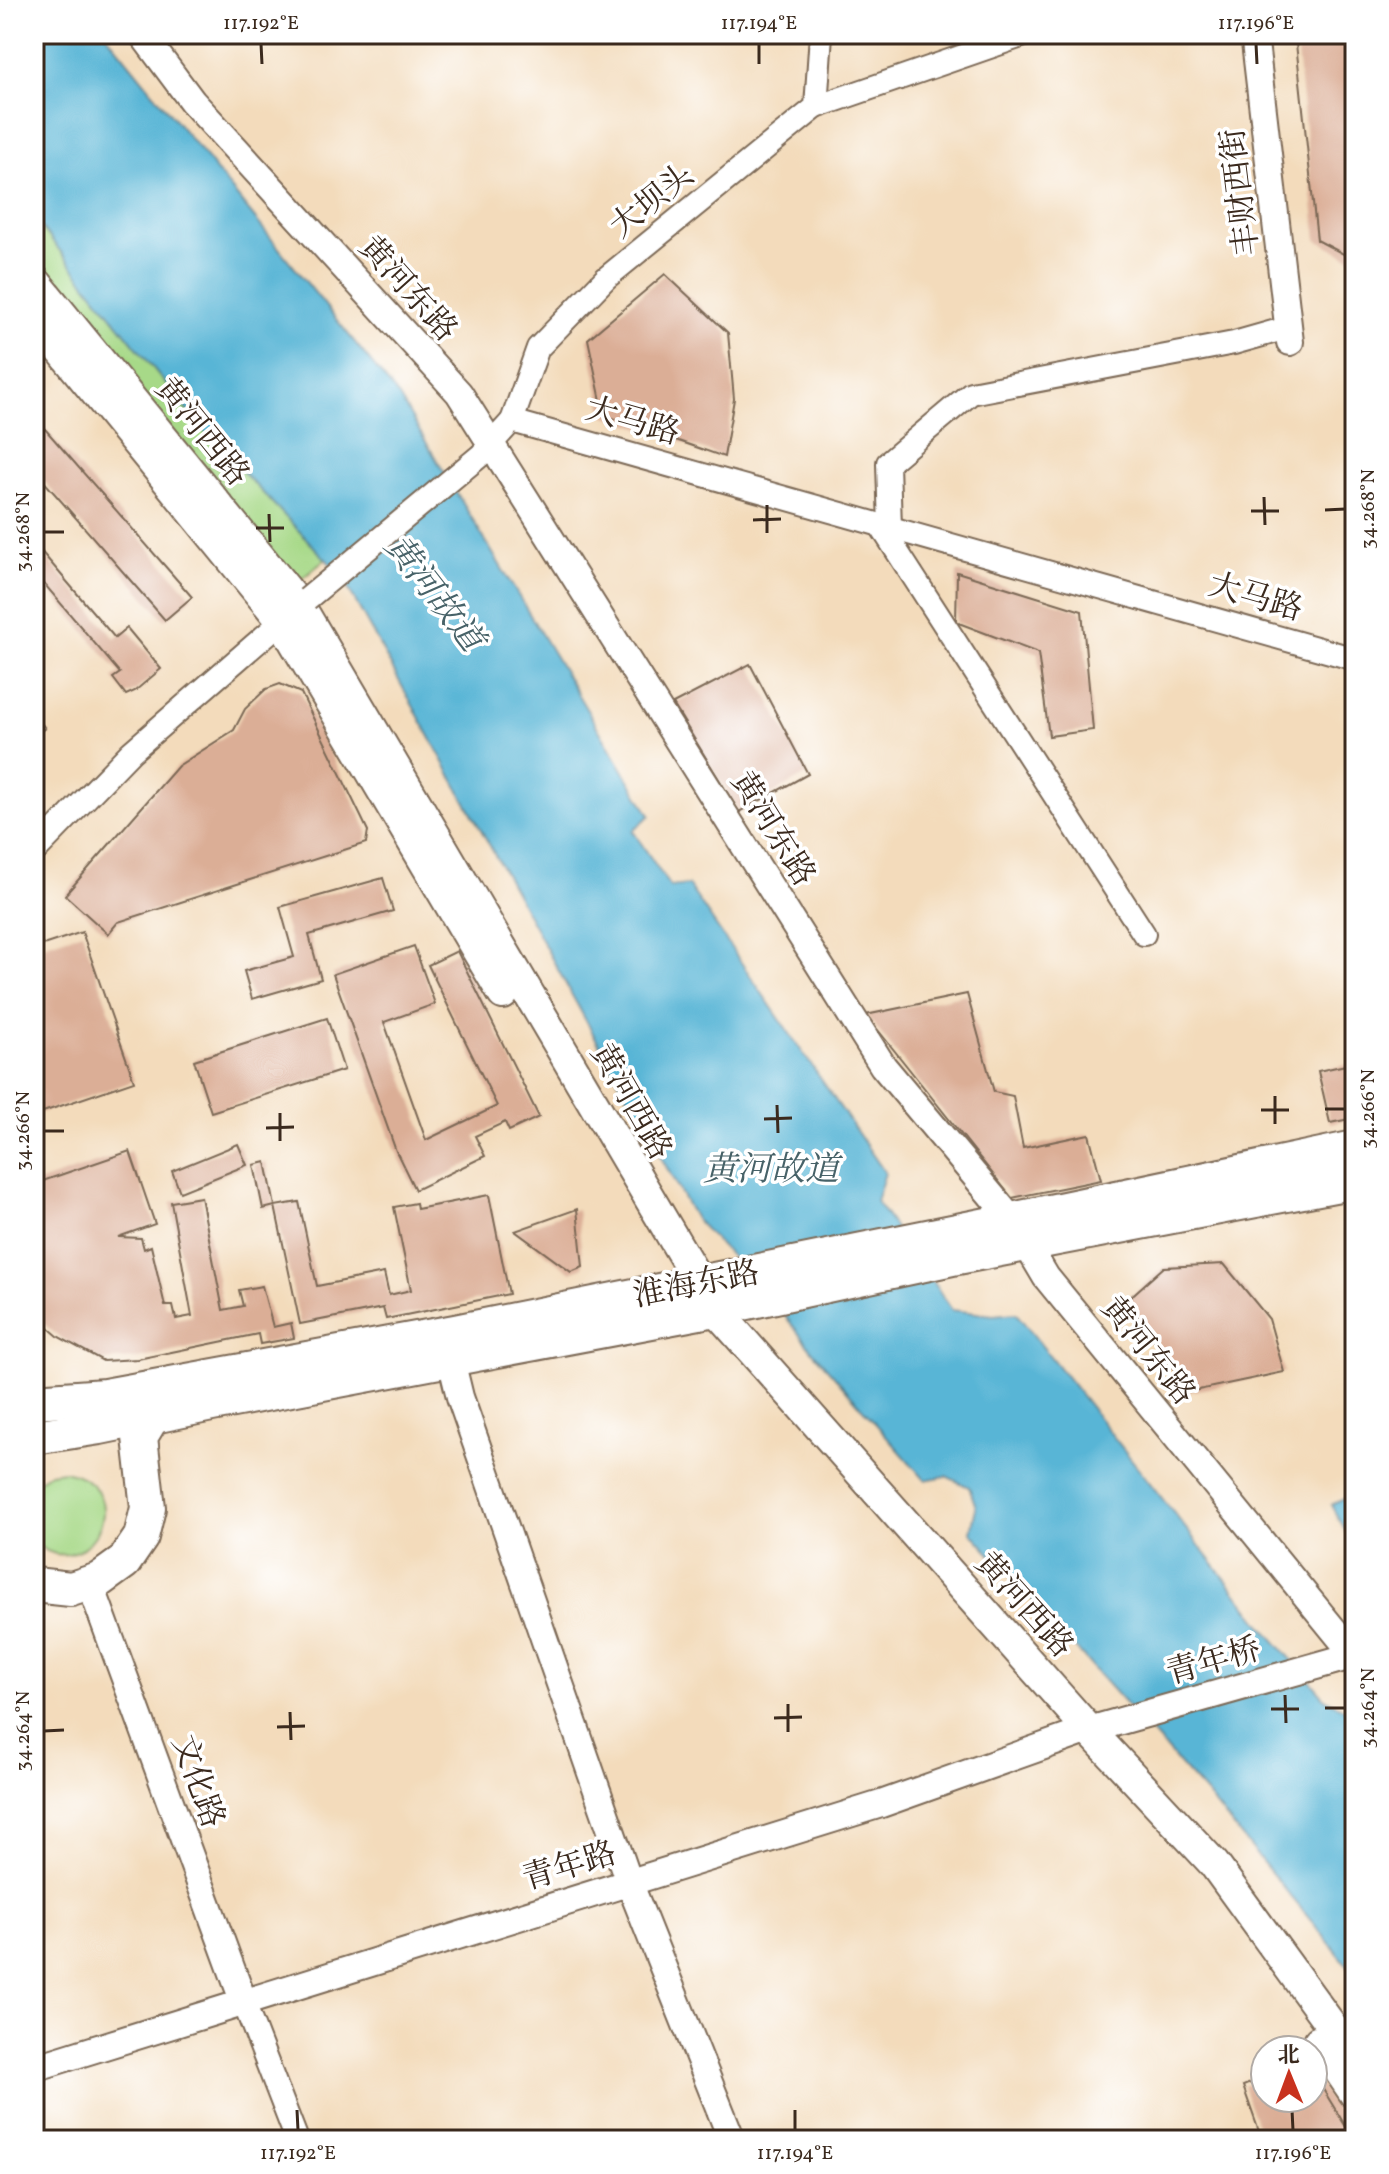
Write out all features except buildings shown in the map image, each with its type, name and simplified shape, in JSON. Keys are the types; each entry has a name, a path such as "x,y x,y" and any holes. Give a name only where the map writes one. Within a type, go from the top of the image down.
{"main road":[{"name":"黄河西路","path":"34,280 296,608 696,1298 1200,1873 1355,2094"},
{"name":"黄河西路","path":"34,317 296,608"},
{"name":"淮海东路","path":"1019,1233 1355,1148"},
{"name":"淮海东路","path":"34,1437 451,1360 696,1298 948,1245 1355,1181"},
{"name":"淮海东路","path":"34,1401 105,1396 455,1332 696,1298"},
{"path":"34,1585 71,1589 99,1580 124,1562 141,1537 148,1508 140,1437 152,1417"},
{"name":"黄河西路","path":"1079,1733 1214,1864 1355,2058"}],"street":[{"name":"黄河东路","path":"142,34 192,101 459,393 486,448 883,1066 1019,1233 1046,1277 1355,1655"},
{"path":"821,34 816,107 1027,34"},
{"name":"丰财西街","path":"1254,34 1289,335"},
{"name":"大坝头","path":"512,421 538,348 606,278 816,107"},
{"path":"1144,934 885,527 888,463 971,393 1289,335"},
{"path":"34,852 131,752 486,448 512,421"},
{"name":"大马路","path":"512,421 1355,659"},
{"path":"451,1360 460,1397 629,1882 732,2140"},
{"name":"文化路","path":"90,1583 244,2003"},
{"name":"青年桥","path":"1123,1721 1355,1655"},
{"name":"青年路","path":"34,2068 881,1804 1079,1733 1123,1721"},
{"path":"244,2003 297,2140"}],"green space":[{"path":"34,218 201,428 326,559 294,585 34,267"},
{"path":"64,1471 88,1481 100,1496 103,1514 98,1531 87,1545 71,1553 53,1553 34,1542 34,1483 50,1473"}],"water":[{"name":"黄河故道","path":"34,34 106,34 399,397 650,815 633,831 670,887 688,885 885,1173 876,1201 952,1310 993,1315 1016,1313 1265,1629 1326,1699 1355,1715 1355,1974 1208,1796 971,1532 976,1507 969,1487 946,1476 925,1480 815,1354 771,1298 695,1219 341,575 201,428 34,218"},
{"path":"1355,1494 1355,1549 1331,1505"}]}
